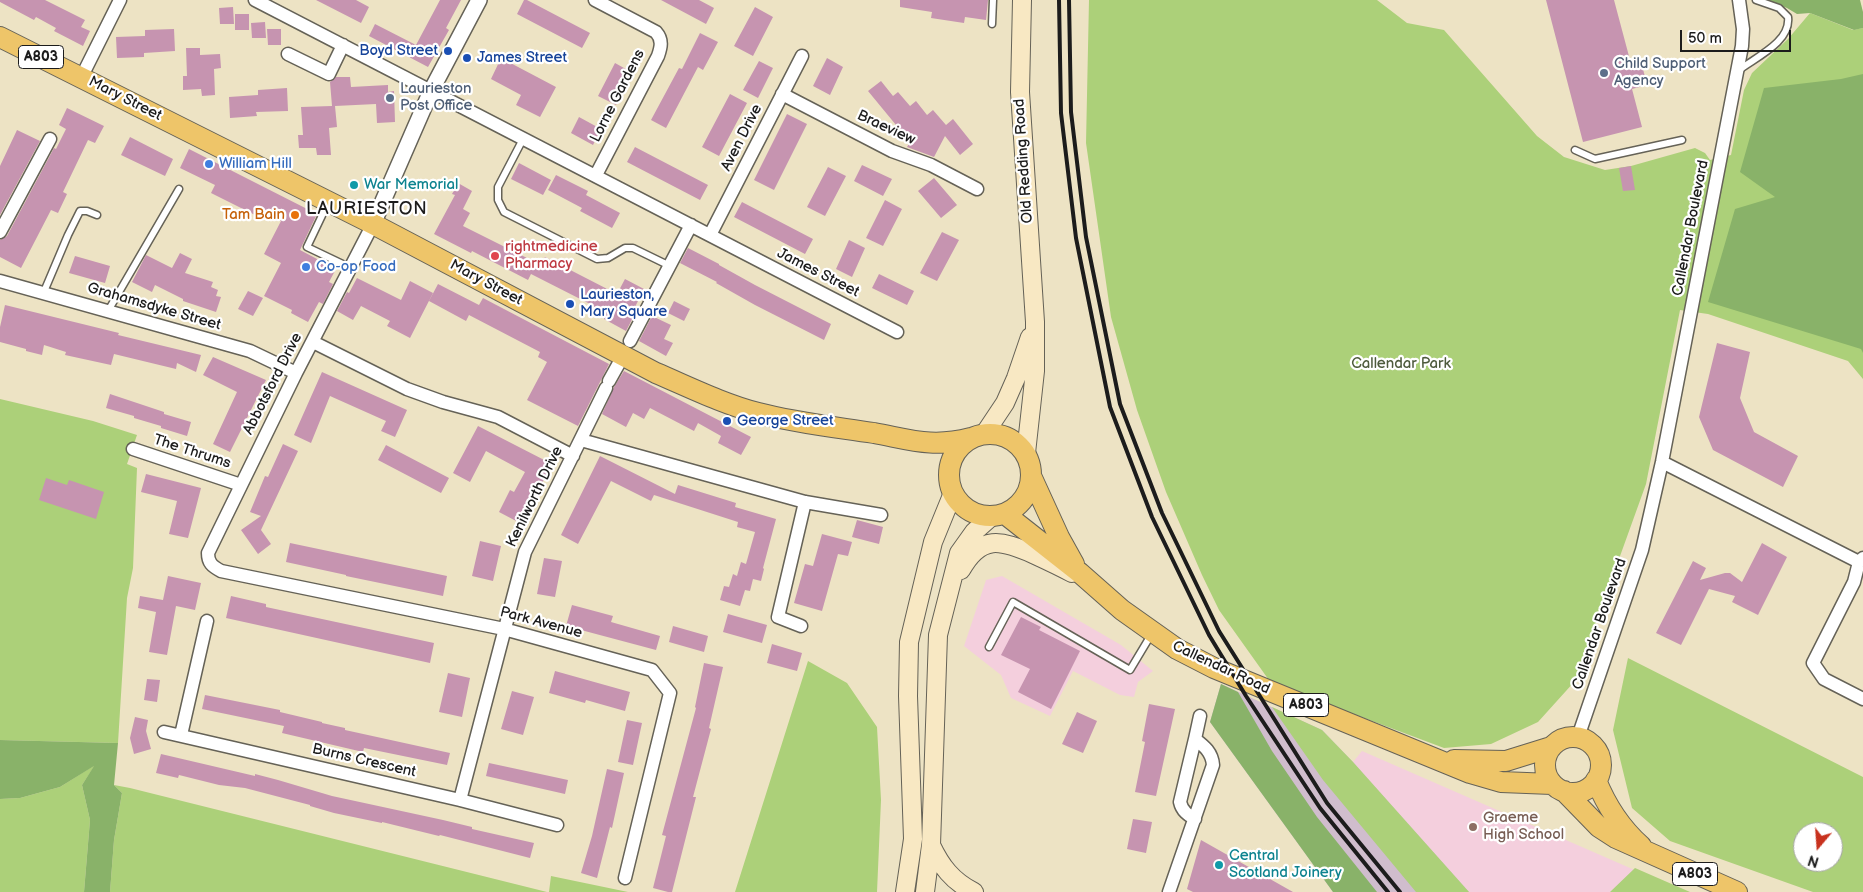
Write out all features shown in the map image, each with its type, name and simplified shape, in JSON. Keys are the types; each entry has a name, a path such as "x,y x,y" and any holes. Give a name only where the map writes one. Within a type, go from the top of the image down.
{"main road":[{"name":"Old Redding Road","path":"1022,0 1020,92 1035,322 1035,371 1026,453"},
{"name":"A803","path":"0,37 84,73"},
{"name":"Mary Street","path":"84,73 329,202 626,348 701,393 757,413 932,444 951,443 978,435"},
{"name":"Old Redding Road","path":"978,435 1005,403 1016,378 1035,322"},
{"name":"A803","path":"978,435 1000,434 1019,444 1026,453 1031,465 1032,478"},
{"path":"905,892 913,839 908,696 909,642 933,542 951,485 950,464 961,445 978,435"},
{"name":"Mary Street","path":"907,440 941,464 951,485"},
{"path":"925,892 931,845 937,657 942,616 962,559 974,532 998,515 1013,510 1023,501 1030,489 1032,478"},
{"name":"Callendar Road","path":"1032,478 1059,537 1080,573"},
{"name":"A803","path":"951,485 961,504 969,511 979,515 998,515"},
{"name":"Callendar Road","path":"998,515 1080,573 1122,610 1152,633 1214,668 1470,773 1501,782 1558,788"},
{"path":"962,559 988,544 1002,542 1040,557 1098,589"},
{"name":"A803","path":"1578,737 1563,738 1550,747 1545,762 1545,770 1558,788 1599,827 1616,838 1737,892"},
{"path":"1578,737 1592,744 1600,758 1600,773 1596,780"},
{"name":"Callendar Road","path":"1435,759 1506,761 1550,747"},
{"name":"A803","path":"1558,788 1573,793 1590,787 1596,780 1614,815 1636,841 1652,855"},
{"path":"931,845 941,865 951,877 962,886 974,892"}],"street":[{"path":"84,73 120,0"},
{"name":"James Street","path":"255,0 471,110 523,139 897,332"},
{"path":"374,224 431,91 479,0"},
{"name":"Lorne Gardens","path":"595,0 656,32 660,37 661,46 658,56 596,175"},
{"name":"Callendar Boulevard","path":"1578,737 1642,550 1662,462 1738,71 1744,29 1740,0"},
{"path":"288,54 329,74 343,45"},
{"name":"Aven Drive","path":"710,235 802,56"},
{"name":"Braeview","path":"782,94 892,151 931,165 977,189"},
{"path":"0,232 50,139"},
{"name":"Abbotsford Drive","path":"208,560 208,553 296,373 374,224"},
{"path":"626,348 691,225"},
{"name":"Grahamsdyke Street","path":"0,281 250,351 296,373"},
{"path":"313,342 407,389 443,402 498,417 572,456"},
{"name":"Kenilworth Drive","path":"460,800 525,552 626,348"},
{"path":"581,440 805,502 881,515"},
{"name":"The Thrums","path":"133,449 241,485"},
{"path":"1662,462 1861,560 1854,582 1813,663 1824,679 1863,700"},
{"path":"801,626 778,617 805,502"},
{"name":"Park Avenue","path":"208,560 212,566 220,571 504,629 652,670 670,693 625,878"},
{"path":"181,735 207,621"},
{"path":"1195,820 1185,813 1181,808 1180,802 1200,716"},
{"name":"Burns Crescent","path":"164,732 460,800 557,825"},
{"path":"1169,892 1213,765 1213,758 1209,752 1195,739"}],"lane":[{"path":"992,24 993,0"},
{"path":"1738,71 1776,44 1789,25 1788,16 1779,8 1756,0"},
{"path":"523,139 498,187 498,200 504,212 597,259 608,258 625,248 633,248 670,266"},
{"path":"1575,150 1595,159 1682,140"},
{"path":"108,311 178,189"},
{"path":"329,202 306,247 351,268"},
{"path":"43,294 68,234 80,211 87,211 97,215"},
{"path":"989,648 1013,602 1130,670 1152,633"}],"shaded area":[{"path":"1002,576 1121,645 1153,671 1138,682 1134,697 1120,695 1073,671 1050,716 1011,698 1001,675 964,646 986,580"},
{"path":"1221,684 1322,730 1469,892 1333,892 1210,722"},
{"name":"Graeme High School","path":"1362,751 1685,892 1469,892 1353,762"}],"green space":[{"name":"Callendar Park","path":"1089,0 1377,0 1407,23 1444,30 1537,136 1564,157 1605,170 1631,166 1695,148 1705,153 1710,160 1731,155 1744,90 1752,73 1788,39 1810,13 1853,30 1863,28 1863,379 1848,361 1708,314 1680,310 1646,484 1575,681 1538,722 1491,744 1444,748 1271,683 1219,610 1202,575 1166,492 1137,410 1111,317 1086,143"},
{"path":"1767,0 1860,0 1863,12 1863,28 1854,30 1810,13 1797,14"},
{"path":"1863,74 1863,353 1861,349 1708,302 1735,209 1775,197 1740,172 1764,88 1841,79"},
{"path":"0,399 93,421 137,435 127,464 137,468 133,568 127,598 118,743 0,740"},
{"path":"1628,658 1863,777 1863,892 1813,892 1670,841 1632,808 1613,730"},
{"path":"808,661 847,683 877,727 881,800 877,892 735,892"},
{"path":"1221,684 1238,692 1272,751 1317,817 1377,892 1333,892 1210,722"},
{"path":"1272,707 1322,730 1469,892 1416,892 1323,780"},
{"path":"0,740 118,743 114,785 122,793 114,840 110,892 84,892 90,820 82,785 94,766 60,787 20,798 0,799"},
{"path":"95,765 82,785 90,820 84,892 0,892 0,799 20,798 60,787"},
{"path":"114,785 547,892 110,892 114,840 122,793"},
{"path":"1635,868 1690,892 1610,892"},
{"path":"551,876 628,892 549,892"}],"building":[{"path":"0,0 45,0 85,20 81,27 90,31 83,46 54,31 56,28 36,17 34,20 0,2"},
{"path":"316,0 356,0 369,7 361,23"},
{"path":"440,0 461,0 446,28 449,30 428,67 369,36 375,24 416,45"},
{"path":"524,0 590,33 582,48 517,14"},
{"path":"661,0 699,0 714,8 706,24"},
{"path":"900,0 988,0 986,20 965,17 964,23 931,18 932,12 900,7"},
{"name":"Child Support Agency","path":"1546,0 1614,0 1630,60 1640,57 1647,85 1632,89 1642,127 1583,142"},
{"path":"233,7 234,24 220,24 219,8"},
{"path":"755,7 773,17 753,56 734,46"},
{"path":"235,14 249,14 249,30 235,30"},
{"path":"265,22 266,38 252,38 251,23"},
{"path":"174,29 175,51 144,53 144,57 117,58 116,37 145,36 145,30"},
{"path":"267,29 281,29 281,45 268,45"},
{"path":"700,33 718,42 703,70 698,67 666,128 651,120 679,68 682,69"},
{"path":"186,48 200,48 200,55 220,54 221,68 214,69 215,95 202,96 201,89 183,90 183,76 187,76"},
{"path":"501,58 556,87 540,117 516,105 521,95 491,79"},
{"path":"827,58 843,67 830,95 813,86"},
{"path":"759,61 773,68 758,98 743,90"},
{"path":"615,63 633,73 616,105 598,96"},
{"path":"336,77 350,77 351,87 388,85 388,92 394,91 395,122 377,123 376,104 335,106 337,127 329,128 331,155 317,155 316,148 299,148 298,135 303,135 301,107 332,106 330,82"},
{"path":"881,81 893,96 898,92 910,106 916,101 927,115 933,110 946,125 953,119 973,144 960,155 945,136 934,157 907,147 910,142 868,91"},
{"path":"287,88 288,111 256,112 257,116 230,118 229,97 258,95 258,90"},
{"path":"730,94 747,103 719,156 702,147"},
{"path":"67,108 104,126 95,143 88,140 63,192 67,194 58,213 51,210 21,268 0,257 0,240 7,236 54,148 56,149 66,129 59,125"},
{"path":"787,114 807,124 774,190 754,180"},
{"path":"579,117 601,129 593,145 571,133"},
{"path":"17,130 40,141 0,215 0,166"},
{"path":"130,137 173,159 165,176 121,155"},
{"path":"635,147 708,185 700,200 627,162"},
{"path":"189,149 317,214 300,250 336,269 329,282 333,284 323,304 319,302 308,322 291,313 292,310 264,296 281,263 264,254 281,221 258,209 255,215 211,193 215,185 180,168"},
{"path":"519,163 551,180 543,195 511,179"},
{"path":"862,165 892,179 883,196 854,181"},
{"path":"1631,166 1635,190 1623,191 1619,168"},
{"path":"828,167 846,176 825,216 807,207"},
{"path":"556,175 588,191 586,195 620,213 612,228 580,211 582,208 548,190"},
{"path":"934,178 957,205 941,218 918,191"},
{"path":"458,183 472,191 463,209 470,213 463,226 541,265 545,257 617,294 625,279 644,289 635,307 638,308 626,331 604,319 605,316 592,309 594,306 531,274 528,280 434,234 455,195 452,194"},
{"path":"885,200 902,209 883,246 866,238"},
{"path":"742,202 813,239 805,254 734,217"},
{"path":"942,232 959,240 937,281 920,273"},
{"path":"849,240 865,248 852,277 836,269"},
{"path":"688,248 831,324 824,340 755,305 717,282 680,263"},
{"path":"180,253 192,259 185,273 213,282 211,287 218,290 216,296 221,297 216,312 183,301 183,299 155,285 152,292 132,282 146,255 172,268"},
{"path":"75,256 110,266 105,283 69,273"},
{"path":"879,274 914,291 907,305 872,288"},
{"path":"357,278 401,300 410,281 433,293 410,338 387,326 390,321 361,306 353,320 337,311"},
{"path":"438,284 479,305 483,298 609,364 578,426 527,400 547,362 538,357 540,352 469,315 466,321 429,301"},
{"path":"248,291 263,298 253,316 238,309"},
{"path":"674,301 690,309 684,321 668,313"},
{"path":"5,305 201,355 196,372 177,363 176,369 114,354 111,365 65,355 66,352 44,345 42,355 0,342 0,327"},
{"path":"652,316 671,325 664,339 673,343 666,356 639,341"},
{"path":"1717,343 1750,352 1740,398 1754,432 1798,456 1783,487 1713,450 1699,417"},
{"path":"213,357 266,380 230,452 213,444 237,392 203,375"},
{"path":"624,371 751,437 741,455 718,443 721,436 698,423 694,431 650,408 644,419 633,413 626,427 602,414 614,387"},
{"path":"322,372 407,410 395,437 381,431 386,421 330,396 311,443 294,435"},
{"path":"110,394 191,422 187,436 134,418 134,416 106,408"},
{"path":"478,426 552,464 533,501 530,500 518,522 499,512 510,490 514,492 525,472 486,451 470,482 453,473"},
{"path":"283,444 298,451 261,530 271,544 258,554 241,530 261,516 250,512 265,476 268,477"},
{"path":"386,445 449,478 441,493 378,460"},
{"path":"600,456 675,494 678,485 736,503 735,507 776,519 761,581 753,579 750,591 745,590 740,606 720,600 724,586 729,587 733,574 737,576 741,562 746,564 755,532 737,527 738,522 654,495 651,501 611,481 578,544 561,535"},
{"path":"146,474 201,488 188,538 169,534 177,501 141,492"},
{"path":"46,478 67,485 69,480 104,492 96,519 39,500"},
{"path":"857,520 883,527 879,544 852,537"},
{"path":"822,534 852,542 848,556 838,554 822,611 794,603 805,564 813,566"},
{"path":"480,541 501,546 493,581 472,576"},
{"path":"290,543 447,576 443,596 286,562"},
{"path":"1762,543 1787,557 1758,615 1732,602 1735,596 1709,589 1681,645 1656,633 1693,561 1706,568 1700,580 1730,573 1742,582"},
{"path":"544,558 562,561 555,597 537,594"},
{"path":"168,576 201,583 195,610 176,606 167,655 149,652 156,612 138,608 140,596 163,600"},
{"path":"231,596 266,604 266,607 434,643 430,663 226,618"},
{"path":"572,605 613,616 611,622 660,636 656,650 566,626"},
{"path":"728,614 767,625 762,643 723,632"},
{"path":"1021,617 1041,627 1039,630 1080,651 1051,709 1018,692 1030,669 1001,655"},
{"path":"673,626 708,636 704,652 669,642"},
{"path":"772,644 802,653 797,671 767,663"},
{"path":"704,663 723,667 709,728 711,729 693,797 696,797 672,892 668,892 653,888 666,836 662,835 696,708"},
{"path":"555,671 630,692 625,711 586,700 585,703 549,693"},
{"path":"448,673 470,678 462,717 439,712"},
{"path":"147,679 160,680 157,702 144,700"},
{"path":"512,691 534,697 523,735 501,729"},
{"path":"205,695 280,710 280,712 345,728 345,730 450,753 447,765 364,748 363,752 282,733 284,726 202,709"},
{"path":"1149,704 1175,709 1156,796 1135,792 1145,742 1142,741"},
{"path":"1077,712 1097,721 1083,753 1062,744"},
{"path":"135,717 148,720 146,731 151,749 134,754 130,738"},
{"path":"627,720 642,723 633,765 618,762"},
{"path":"161,754 255,776 255,774 332,796 443,820 472,827 472,829 534,843 530,858 440,835 334,813 245,788 219,785 179,775 178,778 156,773"},
{"path":"489,763 568,780 565,794 486,776"},
{"path":"607,769 624,773 612,828 610,827 597,878 581,873 592,836"},
{"path":"1133,819 1152,822 1146,853 1127,849"},
{"name":"Central Scotland Joinery","path":"1201,840 1293,892 1193,892 1187,889"}],"railway":[{"path":"1059,0 1061,113 1076,238 1110,407 1152,517 1209,635 1246,696 1320,808 1388,892"},
{"path":"1069,0 1071,112 1086,237 1120,404 1162,513 1219,631 1327,803 1400,892"}],"place":[{"name":"Boyd Street","path":"448,51"},
{"name":"James Street","path":"467,58"},
{"name":"Child Support Agency","path":"1604,73"},
{"name":"Laurieston Post Office","path":"390,98"},
{"name":"William Hill","path":"209,164"},
{"name":"War Memorial","path":"354,185"},
{"name":"Tam Bain","path":"295,215"},
{"name":"rightmedicine Pharmacy","path":"495,256"},
{"name":"Co-op Food","path":"306,267"},
{"name":"Laurieston, Mary Square","path":"570,304"},
{"name":"George Street","path":"727,421"},
{"name":"Graeme High School","path":"1473,827"},
{"name":"Central Scotland Joinery","path":"1219,865"}],"district":[{"name":"LAURIESTON","path":"367,209"}]}
